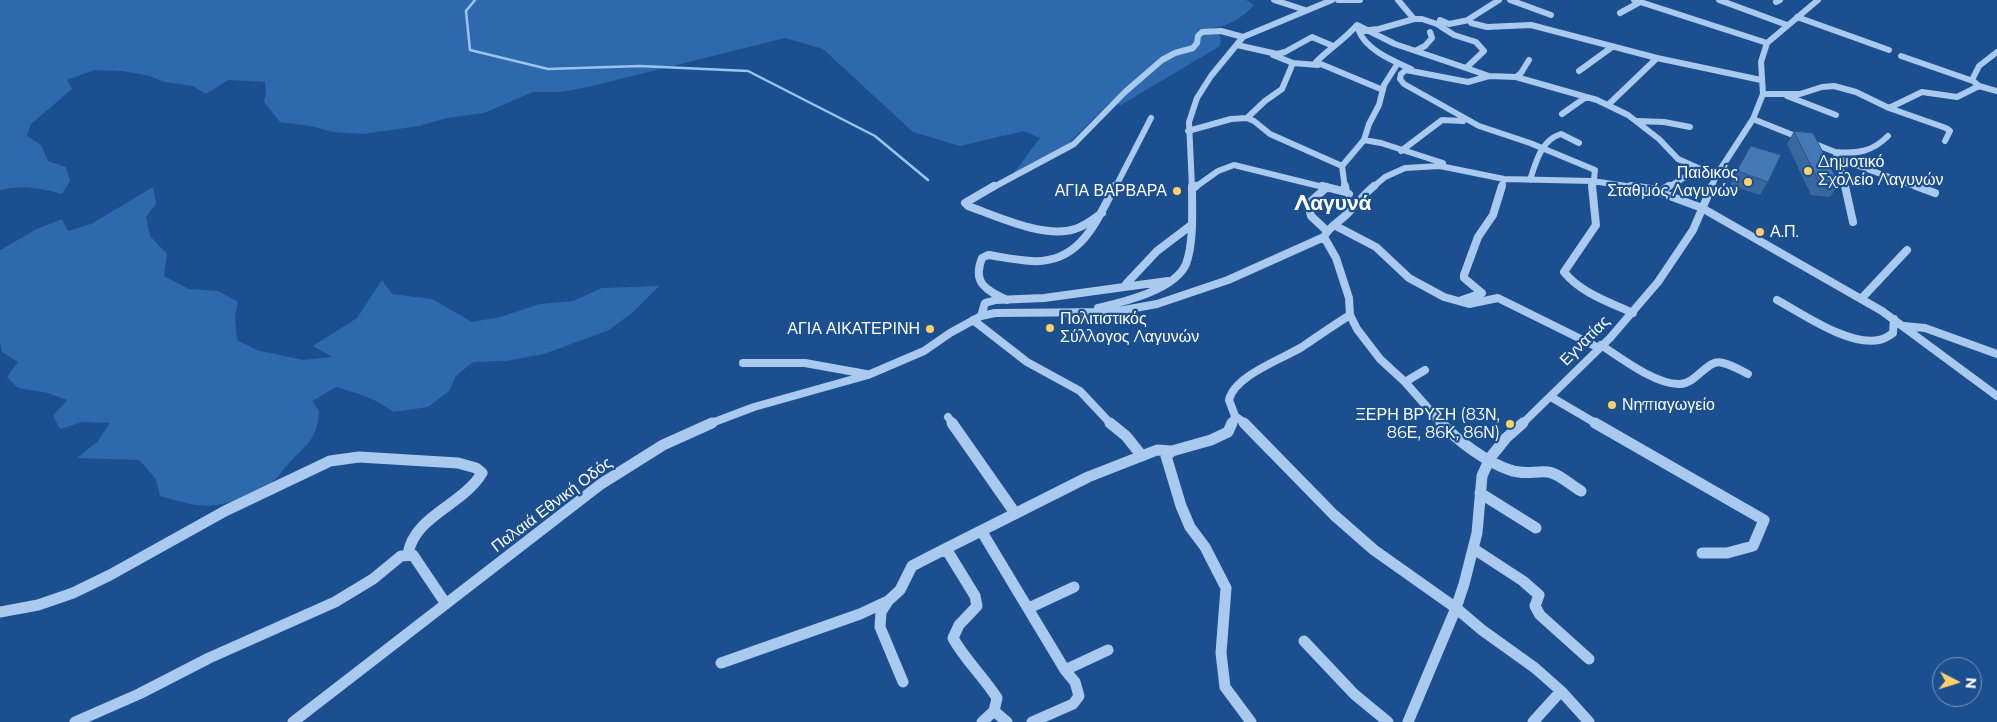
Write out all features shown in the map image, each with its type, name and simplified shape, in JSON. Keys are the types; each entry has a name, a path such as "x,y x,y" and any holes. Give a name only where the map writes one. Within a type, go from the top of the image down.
{"street":[{"path":"1274,0 1305,10"},
{"path":"1088,311 1120,303 1171,281 1186,265 1189,254 1192,189 1188,131 1191,115 1209,78 1243,37 1265,26 1332,0"},
{"path":"1338,0 1360,0"},
{"path":"1398,0 1414,19"},
{"path":"1448,27 1468,20 1500,0"},
{"path":"1510,0 1551,15"},
{"path":"1718,0 1787,25"},
{"path":"1620,12 1637,1 1767,43 1818,0"},
{"path":"1797,17 1889,50"},
{"path":"1418,72 1398,63 1367,42 1359,33 1362,30 1371,30 1414,19 1448,27 1454,35 1476,42 1484,51 1466,68"},
{"path":"1468,20 1477,26 1494,28 1517,24 1538,26 1657,58 1761,80"},
{"path":"1318,65 1316,62 1318,59 1333,46 1345,39 1357,25 1371,30 1395,44 1490,76 1516,77 1609,104 1637,121 1659,139 1678,159 1716,176"},
{"path":"1102,213 1078,228 1056,231 1009,220 968,206 965,203 1074,144 1125,92 1162,60 1175,53 1192,48 1202,32 1221,31 1243,37"},
{"path":"1417,50 1425,46 1432,38 1430,32"},
{"path":"1270,53 1285,52 1312,37 1333,46"},
{"name":"Εγνατίας","path":"1408,722 1456,608 1474,548 1482,476 1490,458 1506,438 1551,397 1633,313 1658,282 1693,230 1716,176 1753,119 1762,94 1761,62 1767,43"},
{"path":"1237,45 1270,53 1293,63 1318,65 1383,90"},
{"path":"1579,71 1612,47"},
{"path":"1973,81 1979,66 1997,52"},
{"path":"1901,56 1997,91"},
{"path":"1609,104 1657,58"},
{"path":"1516,77 1521,73 1529,60"},
{"path":"1247,118 1265,101 1282,89 1293,63"},
{"path":"1346,192 1342,166 1364,140 1368,124 1379,105 1388,78 1398,63"},
{"path":"1404,84 1400,79 1402,71 1406,70 1468,82 1490,76"},
{"path":"1388,78 1404,84 1468,122 1542,148 1595,170 1592,181 1596,225 1564,272 1576,284 1633,313"},
{"path":"1888,108 1922,92 1957,97 1979,86"},
{"path":"1762,94 1800,94 1822,87 1844,88 1888,108 1946,128 1950,131 1945,141"},
{"path":"1784,95 1836,115"},
{"path":"1562,114 1586,97"},
{"path":"1007,300 989,291 980,280 977,272 982,258 988,255 1032,262 1062,255 1081,244 1102,213 1151,118"},
{"path":"1188,131 1231,119 1247,118 1254,121 1270,134 1342,166"},
{"path":"1753,119 1837,155 1935,193"},
{"path":"1402,151 1442,120 1468,122"},
{"path":"1637,121 1664,122 1690,128"},
{"path":"1530,180 1542,148 1556,135 1566,136 1579,143"},
{"path":"1837,155 1871,151 1879,146 1888,136"},
{"path":"1364,140 1381,143 1441,162 1453,168"},
{"path":"1837,155 1853,222"},
{"path":"1192,189 1208,177 1228,166 1234,165 1346,192 1359,199"},
{"path":"1088,311 1113,312 1157,304 1228,280 1325,234 1349,212 1359,199 1386,177 1405,168 1428,166 1453,168 1504,178 1592,181 1621,184 1661,191 1702,208 1904,326 1997,396"},
{"path":"1661,191 1698,169"},
{"path":"1504,178 1493,215 1478,237 1464,275 1464,278 1484,295 1506,301 1600,346 1657,378 1680,385 1689,382 1713,362 1717,361 1748,374"},
{"path":"1327,188 1308,204 1308,211 1325,234 1349,298 1350,315 1357,329 1371,348 1405,382 1452,435 1467,447 1509,470 1526,474 1550,472 1581,492"},
{"path":"1334,225 1370,243 1383,252 1409,278 1456,302 1471,305 1484,295"},
{"path":"1126,284 1157,251 1190,226"},
{"path":"1860,299 1906,250"},
{"path":"1142,456 1126,436 1114,427 1080,391 1027,362 977,318 987,302 1046,298 1126,284 1171,281"},
{"path":"1777,300 1840,333 1861,340 1878,341 1893,334 1894,320"},
{"name":"Παλαιά Εθνική Οδός","path":"292,722 601,484 663,445 706,425 754,407 868,375 924,351 977,318 995,313 1088,311"},
{"path":"1350,315 1256,372 1236,387 1231,393 1229,403 1235,416 1246,424 1334,515 1374,550 1456,608 1482,630 1535,668 1561,690 1589,722"},
{"path":"1904,326 1911,325 1925,328 1997,354"},
{"path":"743,363 765,361 835,366 868,375"},
{"path":"1405,382 1425,370"},
{"path":"1551,397 1764,520 1753,546 1727,554 1702,553"},
{"path":"903,682 880,627 881,612 888,601 900,590 912,566 982,532 1001,520 1049,498 1070,485 1157,450 1172,451 1210,440 1228,432 1235,416"},
{"path":"948,417 1015,514"},
{"path":"1172,451 1166,456 1181,506 1190,527 1205,547 1226,588 1221,653 1225,688 1251,722"},
{"path":"0,612 38,605 73,593 110,575 225,511 330,461 358,457 458,463 476,468 482,473 478,482 468,493 415,531 407,546 408,554"},
{"path":"1480,493 1536,528"},
{"path":"982,532 1065,670 1075,682 1079,696 1073,704 1032,722"},
{"path":"1474,548 1523,581 1539,595 1535,606 1540,615 1589,659"},
{"path":"942,550 948,552 975,596 977,606 956,630 953,638 956,646 989,685 997,698 994,711 982,722"},
{"path":"76,722 139,694 209,658 335,602 372,578 394,560 408,554 413,555 418,561 446,604"},
{"path":"1029,608 1074,588"},
{"path":"721,663 860,614 888,601"},
{"path":"1304,641 1343,684 1371,710 1388,722"},
{"path":"1065,670 1108,650"},
{"path":"1533,722 1561,690"},
{"path":"994,711 1007,722"}],"shaded area":[{"path":"0,0 1246,0 1254,5 1235,21 1212,28 1221,37 1220,46 1121,105 1109,103 1069,143 1010,178 1040,138 1024,131 960,146 913,132 823,49 785,38 592,86 562,92 533,92 484,113 447,118 419,126 363,134 333,132 310,126 280,122 264,102 266,93 265,82 228,80 206,94 193,86 164,82 150,76 123,71 94,70 67,80 72,89 31,124 27,136 41,145 48,161 66,167 70,181 62,194 31,188 0,190"},
{"path":"153,187 156,204 146,217 150,236 167,254 164,276 189,289 218,291 238,302 235,316 237,340 257,350 303,360 332,357 313,346 357,318 382,280 392,294 432,299 472,322 500,317 540,304 573,301 602,288 659,286 633,312 609,330 544,354 506,361 473,362 456,376 449,391 428,407 393,412 373,400 336,387 312,401 319,411 314,435 268,487 224,503 205,506 195,505 160,496 156,479 139,460 77,458 97,442 110,423 82,422 60,429 53,416 67,400 48,393 18,388 7,377 18,362 2,352 0,342 0,250 37,229 62,219 68,231 91,224"}],"building":[{"path":"1794,131 1813,133 1839,184 1819,181"},
{"path":"1751,146 1781,155 1768,182 1737,171"}],"waterway":[{"path":"475,0 466,11 470,50 548,69 640,66 748,71 875,136 928,180"}],"place":[{"name":"Δημοτικό Σχολείο Λαγυνών","path":"1808,171"},
{"name":"Παιδικός Σταθμός Λαγυνών","path":"1748,182"},
{"name":"ΑΓΙΑ ΒΑΡΒΑΡΑ","path":"1177,191"},
{"name":"Α.Π.","path":"1760,232"},
{"name":"Πολιτιστικός Σύλλογος Λαγυνών","path":"1050,328"},
{"name":"ΑΓΙΑ ΑΙΚΑΤΕΡΙΝΗ","path":"930,329"},
{"name":"Νηπιαγωγείο","path":"1612,405"},
{"name":"ΞΕΡΗ ΒΡΥΣΗ (83Ν, 86Ε, 86Κ, 86Ν)","path":"1510,424"}],"district":[{"name":"Λαγυνά","path":"1333,204"}]}
